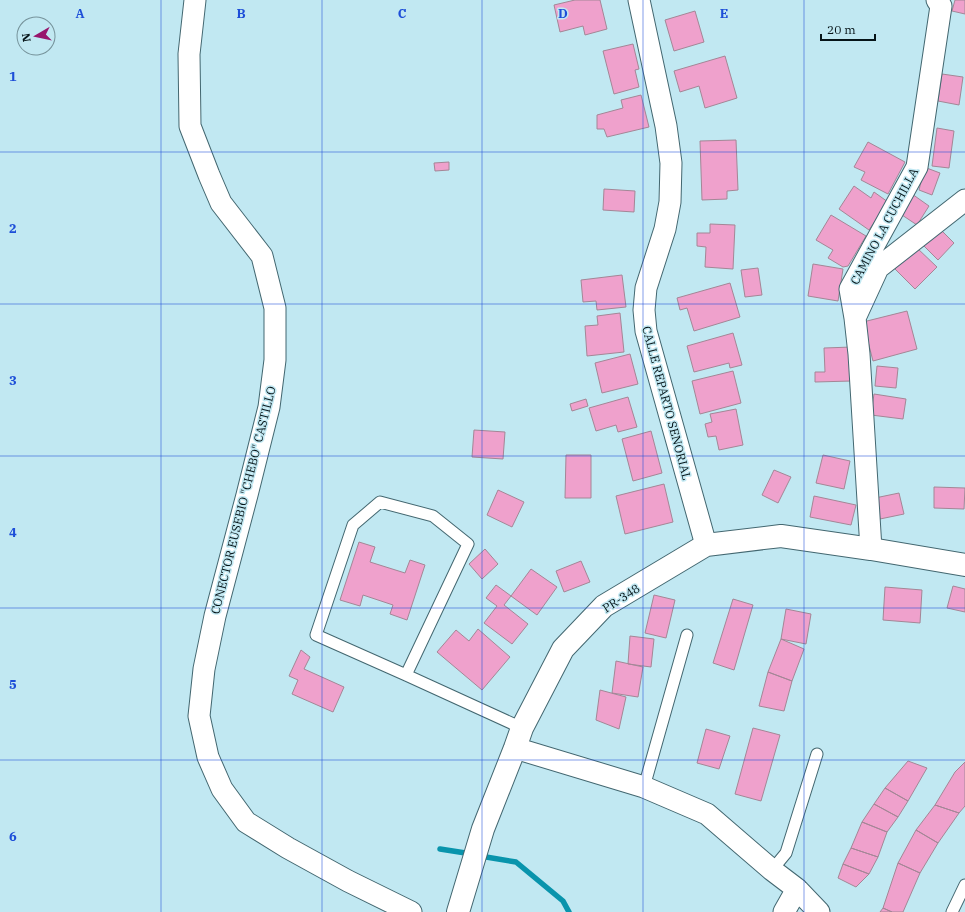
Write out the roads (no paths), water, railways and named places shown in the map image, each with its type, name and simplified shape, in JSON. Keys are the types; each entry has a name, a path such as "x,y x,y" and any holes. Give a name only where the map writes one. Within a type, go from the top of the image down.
{"street":[{"name":"CONECTOR EUSEBIO \"CHEBO\" CASTILLO","path":"195,0 189,54 190,126 221,203 262,256 275,308 275,360 269,407 215,616 204,668 199,716 208,757 222,789 246,822 288,848 348,881 411,912"},
{"name":"CALLE REPARTO SENORIAL","path":"639,0 666,126 670,163 670,202 665,229 646,288 644,310 646,331 706,545"},
{"name":"CAMINO LA CUCHILLA","path":"871,549 859,354 850,289 917,167 940,6 936,0"},
{"path":"855,318 878,268 965,200"},
{"name":"PR-348","path":"461,903 483,829 522,728 563,649 604,606 706,545 781,536 965,565"},
{"path":"515,748 644,787 707,814 797,890 819,912"},
{"path":"784,912 797,890"}],"lane":[{"path":"406,675 468,544 433,516 380,502 353,525 316,635 522,728"},
{"path":"644,787 687,635"},
{"path":"772,870 786,853 817,754"},
{"path":"952,912 965,885"}],"waterway":[{"path":"440,849 472,854"},
{"path":"480,856 516,862 563,901 569,912"}]}
